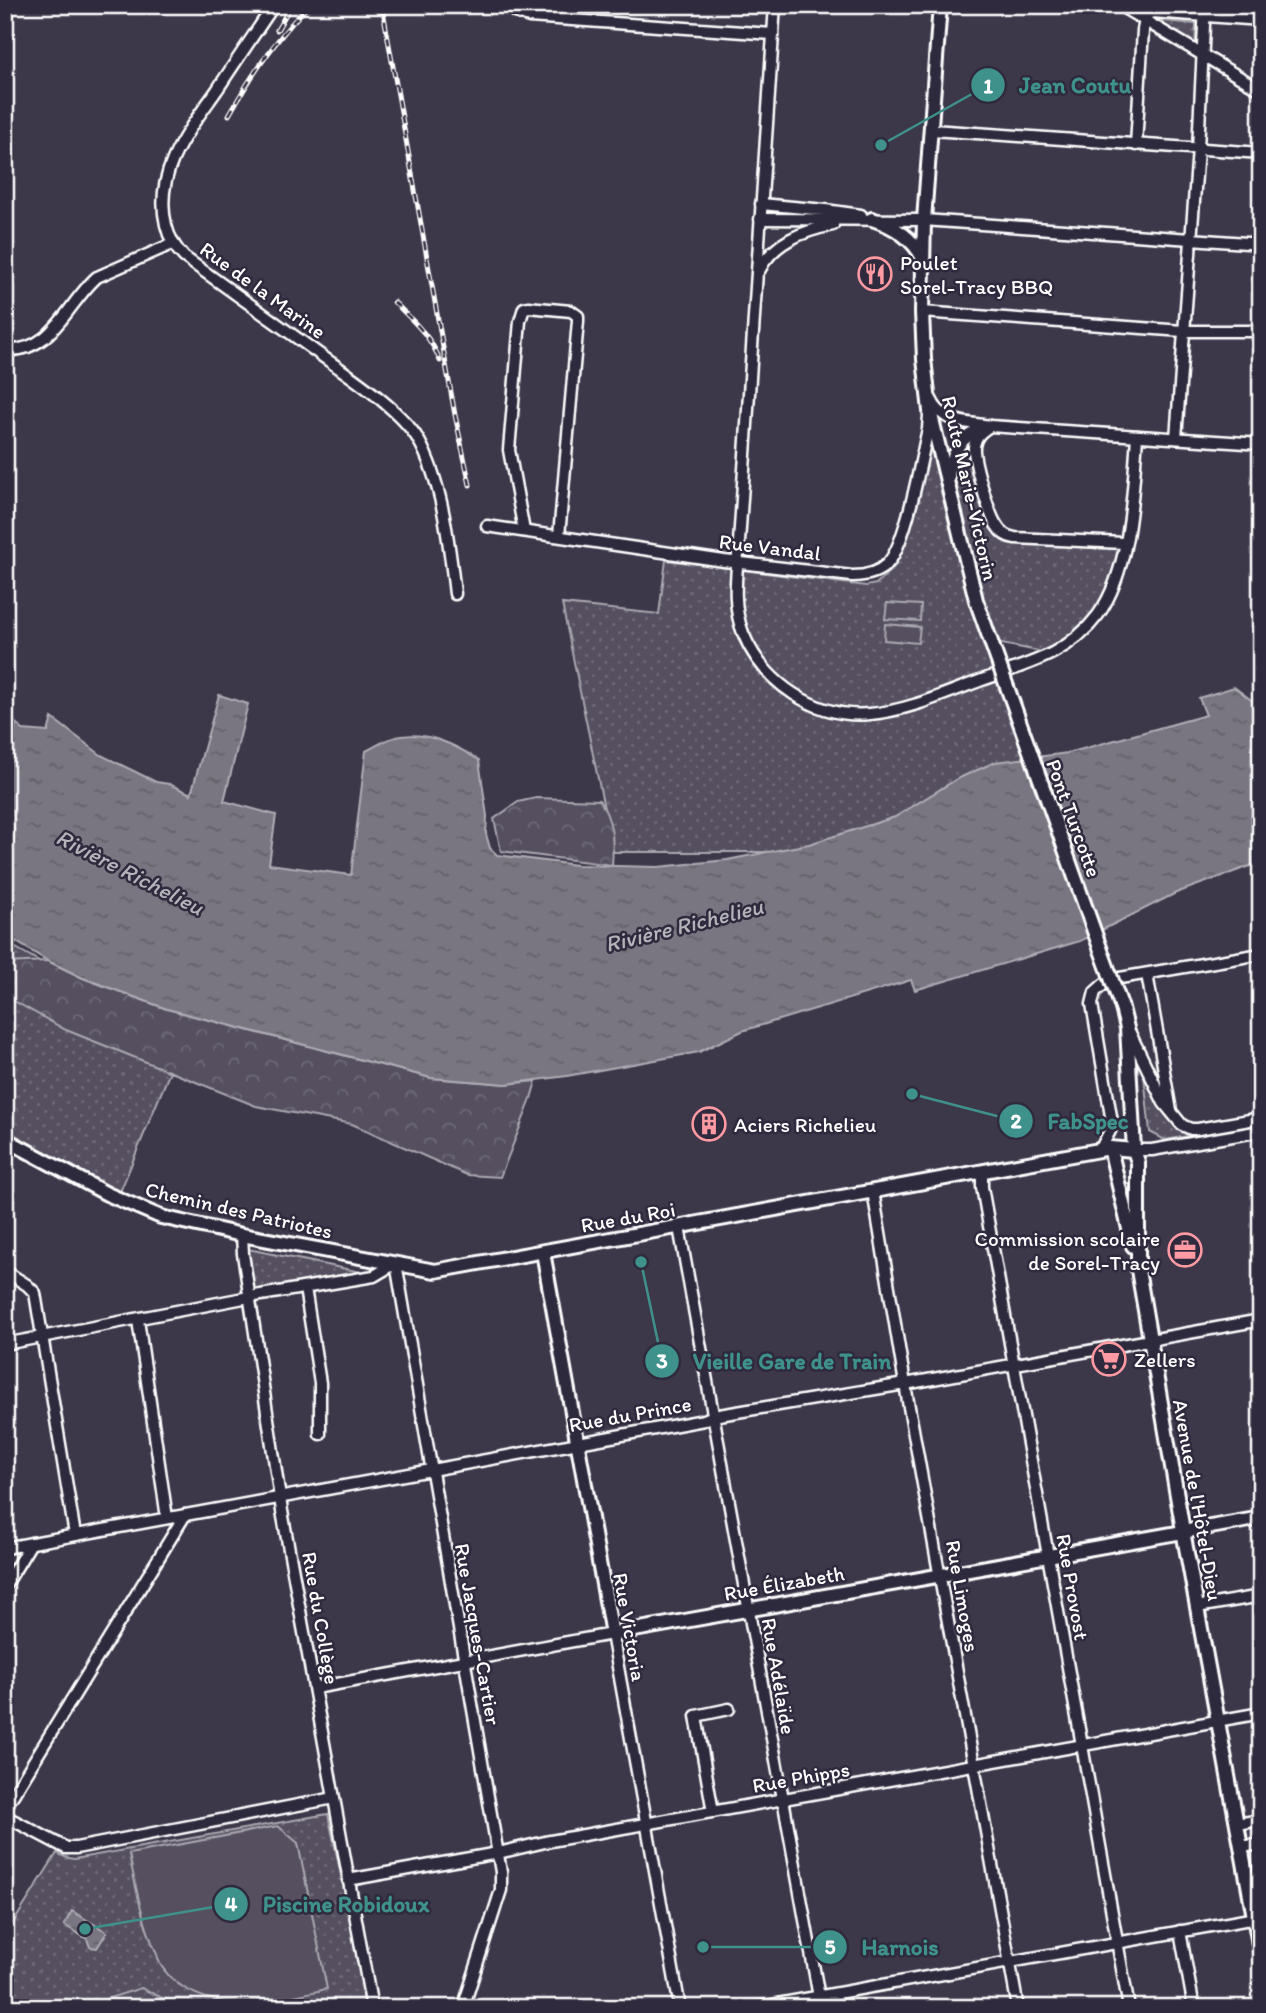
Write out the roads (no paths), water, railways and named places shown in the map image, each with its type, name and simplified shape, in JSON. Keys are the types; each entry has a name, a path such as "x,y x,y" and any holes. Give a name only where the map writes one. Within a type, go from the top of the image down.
{"main road":[{"name":"Route Marie-Victorin","path":"940,5 924,220 922,312 927,389 976,600 991,642"},
{"path":"872,219 885,223 904,235 917,247 923,258"},
{"name":"Pont Turcotte","path":"991,642 1122,1007"},
{"name":"Avenue de l'Hôtel-Dieu","path":"1122,1007 1127,1028 1134,1150 1138,1162 1139,1270 1197,1607 1241,1847 1257,1918 1261,1955"},
{"name":"Chemin des Patriotes","path":"5,1139 107,1194 161,1217 242,1235 396,1263"},
{"path":"1105,1149 1132,1245 1138,1253"},
{"name":"Rue du Roi","path":"396,1263 435,1271 1105,1149 1134,1150"},
{"name":"Rue Victoria","path":"543,1252 612,1634"},
{"name":"Rue Élizabeth","path":"612,1634 1261,1518"}],"street":[{"name":"Rue de la Marine","path":"274,5 176,150 164,188 164,218 172,244 184,257 359,383 407,424 417,438 432,471 449,541 455,594"},
{"path":"510,5 515,12 537,18 773,34"},
{"path":"775,5 734,593 736,611 744,634 767,672 778,683 821,708 867,715 925,701 1055,653 1076,638 1099,613 1114,587 1132,503 1137,436"},
{"path":"1119,5 1261,90"},
{"path":"1136,145 1143,19 1148,13 1205,11 1261,20"},
{"path":"1176,438 1198,149 1205,11"},
{"path":"932,130 1261,153"},
{"path":"761,204 858,214 872,219"},
{"path":"760,219 924,220 1261,244"},
{"path":"756,278 770,253 783,243 822,227 872,219"},
{"path":"5,351 24,349 42,340 97,277 172,244"},
{"path":"524,531 510,461 509,440 520,321 526,308 571,311 578,316 559,537"},
{"path":"922,312 1183,331 1261,331"},
{"path":"927,389 936,409 946,417 990,426 1261,444"},
{"name":"Rue Vandal","path":"487,526 736,562 852,576 869,575 892,558 903,533 930,411"},
{"path":"990,426 979,433 976,439 975,458 993,519 1003,533 1015,538 1124,543"},
{"path":"950,492 949,470 958,446 975,430 990,426"},
{"path":"1120,978 1261,954"},
{"path":"1147,974 1171,1111"},
{"path":"1104,984 1095,992 1092,1004 1112,1122 1105,1149"},
{"path":"1127,1028 1159,1096 1179,1123 1191,1129 1261,1118"},
{"name":"Rue du Roi","path":"1134,1150 1152,1150 1261,1131"},
{"name":"Rue Provost","path":"982,1172 981,1184 1129,2008"},
{"name":"Rue Limoges","path":"873,1191 905,1384 1018,2008"},
{"name":"Rue Adélaïde","path":"679,1227 820,2002"},
{"name":"Rue du Collège","path":"242,1235 249,1297 281,1498 371,2007"},
{"path":"5,1344 374,1276 396,1263"},
{"name":"Rue Jacques-Cartier","path":"396,1263 501,1872 501,1889 463,2008"},
{"path":"5,1271 35,1293 75,1535"},
{"path":"305,1288 320,1383 320,1434"},
{"path":"138,1320 167,1518"},
{"name":"Rue du Prince","path":"7,1550 31,1543 704,1420 713,1416 1261,1320"},
{"path":"5,1808 185,1515"},
{"path":"5,1586 31,1543"},
{"path":"1197,1607 1261,1596"},
{"name":"Rue Élizabeth","path":"315,1688 612,1634"},
{"name":"Rue Victoria","path":"612,1634 680,2008"},
{"path":"713,1812 696,1716 729,1709"},
{"name":"Rue Phipps","path":"348,1880 1261,1713"},
{"path":"5,1816 66,1848 76,1848 334,1798"},
{"path":"1237,1824 1261,1820"},
{"path":"1241,1847 1261,1844"},
{"path":"754,2008 820,2002 1010,1962 1257,1918"},
{"path":"1180,1931 1194,2008"}],"water":[{"name":"Rivière Richelieu","path":"1234,687 1258,705 1261,704 1261,862 1176,893 1080,941 915,990 911,980 742,1031 699,1052 506,1084 431,1078 167,1009 83,978 5,935 5,713 23,730 48,732 52,718 101,755 156,782 169,784 191,794 219,695 248,704 224,801 276,815 269,864 351,875 366,751 396,737 407,735 440,740 479,760 487,816 486,834 490,848 497,855 576,865 658,867 727,860 809,844 895,817 957,779 995,762 1068,753 1206,715 1199,698"},
{"path":"72,1911 107,1932 97,1948 90,1947 87,1939 64,1925"}],"railway":[{"path":"277,30 291,5"},
{"path":"229,115 265,57 309,5"},
{"path":"382,5 455,415 470,485"},
{"path":"394,302 426,336 440,361"}],"place":[{"name":"Jean Coutu","path":"881,145"},
{"name":"Poulet Sorel-Tracy BBQ","path":"875,274"},
{"name":"FabSpec","path":"912,1094"},
{"name":"Aciers Richelieu","path":"709,1124"},
{"name":"Commission scolaire de Sorel-Tracy","path":"1185,1250"},
{"name":"Vieille Gare de Train","path":"641,1262"},
{"name":"Zellers","path":"1109,1359"},
{"name":"Piscine Robidoux","path":"85,1929"},
{"name":"Harnois","path":"703,1947"}]}
